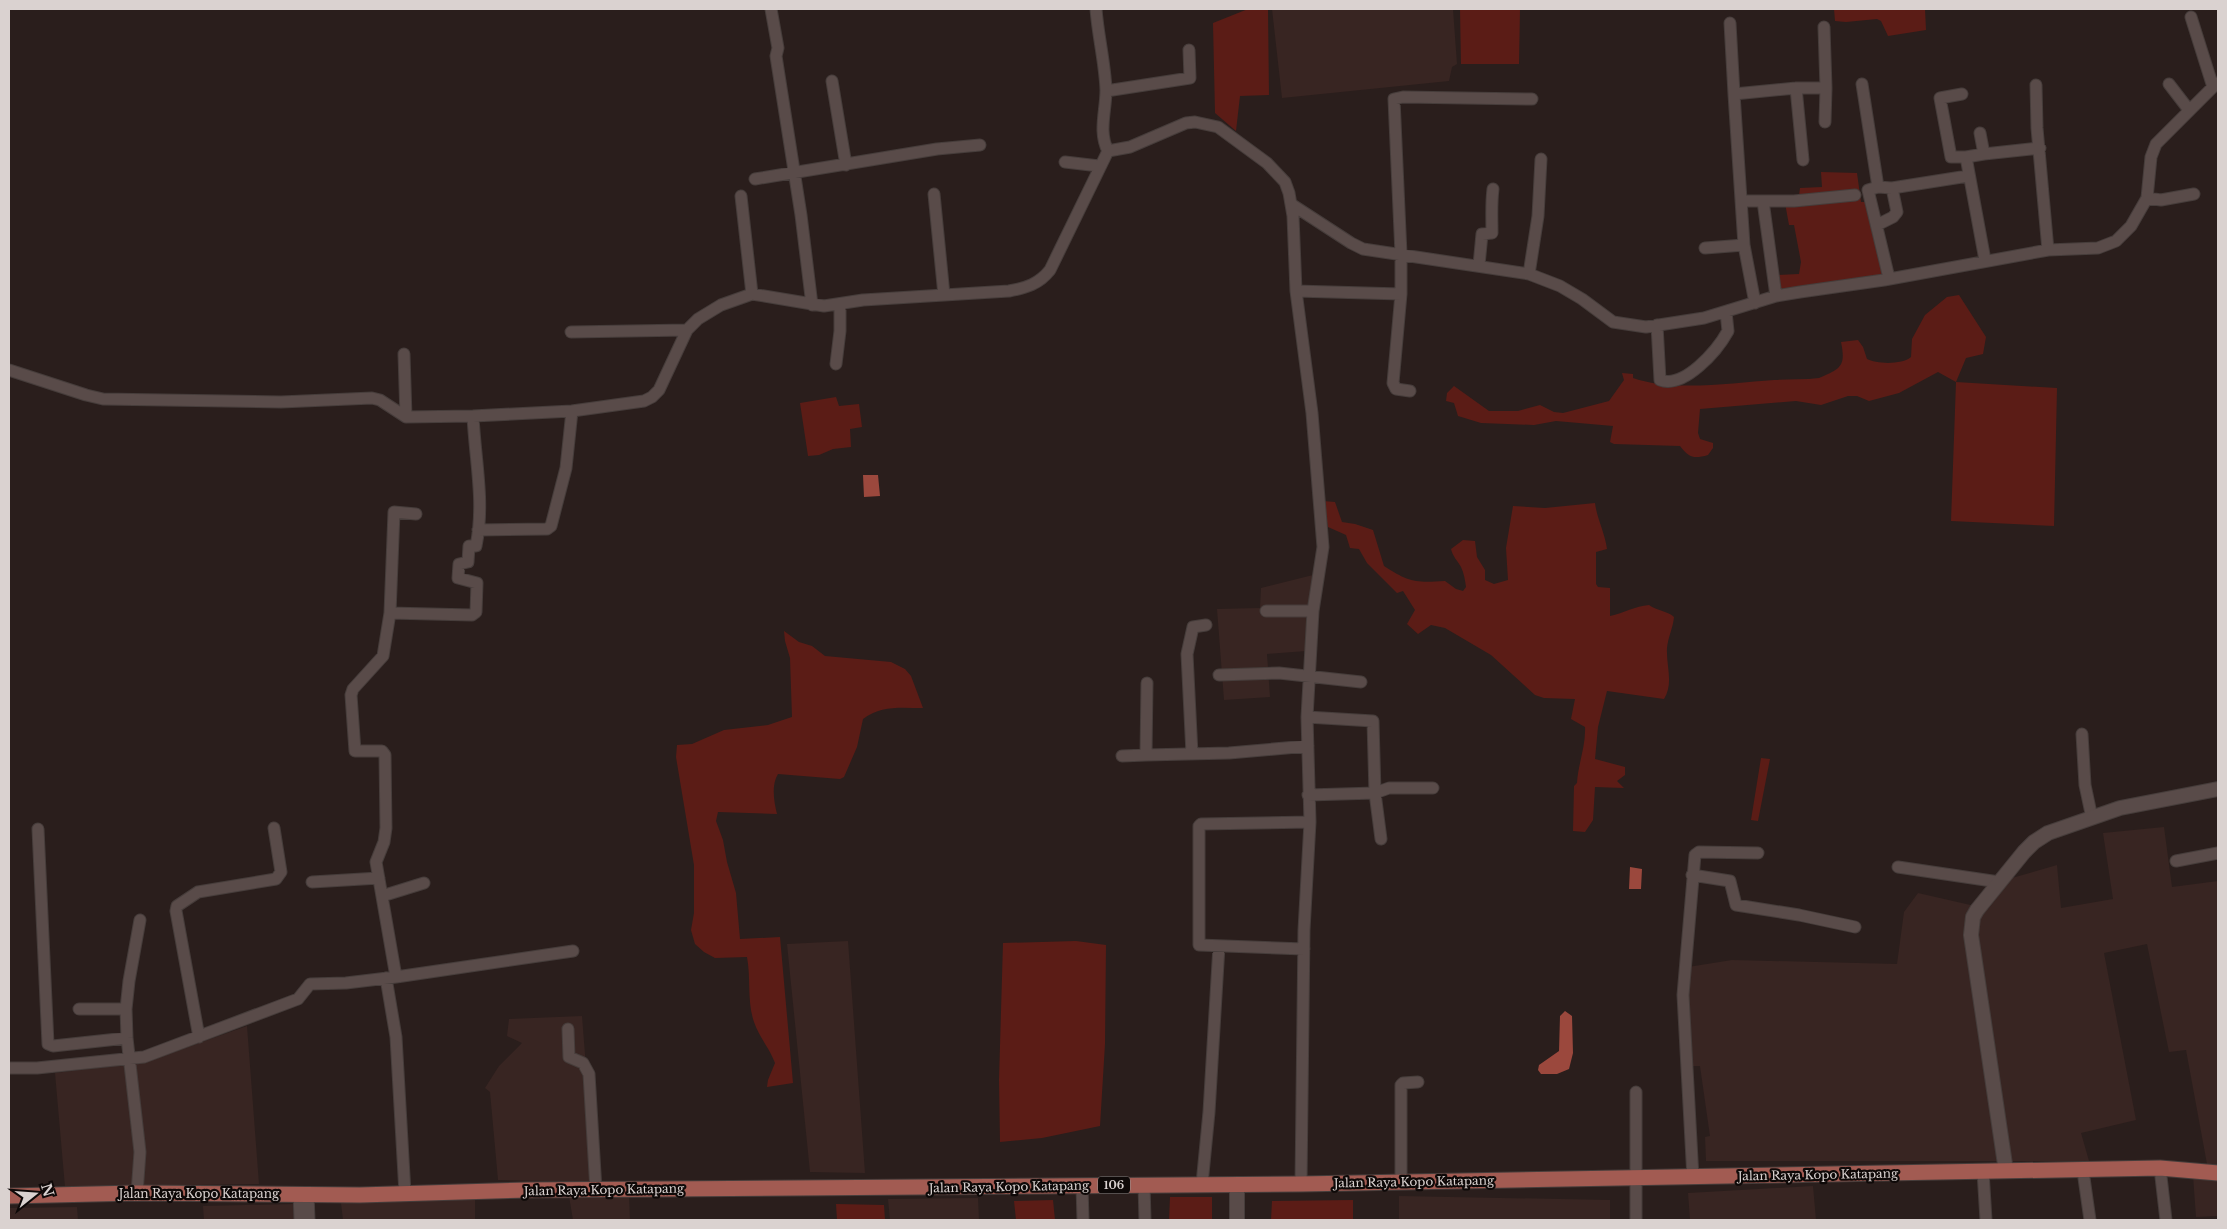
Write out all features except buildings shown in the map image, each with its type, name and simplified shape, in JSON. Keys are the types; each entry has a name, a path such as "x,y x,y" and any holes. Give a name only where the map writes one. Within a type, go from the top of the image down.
{"main road":[{"name":"Jalan Raya Kopo Katapang","path":"9,1196 137,1193 405,1193 900,1189 1144,1184 1401,1183 2160,1168 2218,1173"}],"street":[{"path":"771,9 778,48 776,56 801,215 812,305"},
{"path":"1096,9 1106,91 1103,126 1104,144 1108,152"},
{"path":"1292,204 1363,249 1529,274 1560,286 1582,299 1613,322 1646,327 1690,321 1776,296 2048,250 2098,248 2116,241 2131,226 2147,198 2153,149 2215,85 2191,17"},
{"path":"1730,23 1744,245 1755,303"},
{"path":"1824,27 1825,122"},
{"path":"1106,91 1190,78 1189,50"},
{"path":"832,81 846,165"},
{"path":"1862,84 1878,187"},
{"path":"2169,84 2189,110"},
{"path":"2036,85 2048,250"},
{"path":"1734,94 1796,88 1826,88"},
{"path":"1796,88 1802,160"},
{"path":"1962,94 1940,98 1951,157 1966,157 2040,148"},
{"path":"1410,391 1396,389 1393,383 1401,294 1394,99 1403,97 1532,99"},
{"path":"9,370 103,399 281,402 372,398 380,400 406,416 473,416 572,411 648,399 659,390 687,330 710,310 752,294 812,305 1009,291 1030,286 1038,282 1050,270 1082,208 1099,166 1108,152 1130,147 1186,123 1206,123 1229,135 1274,169 1285,182 1292,204 1296,291 1312,414 1323,547 1313,611 1307,717 1310,822 1304,948 1301,1184"},
{"path":"1980,133 1984,154"},
{"path":"755,179 945,148 980,145"},
{"path":"1966,157 1985,260"},
{"path":"1529,274 1538,216 1541,159"},
{"path":"1065,162 1099,166"},
{"path":"1889,278 1868,190 1878,187 1892,188 1968,176"},
{"path":"1877,225 1893,218 1897,212 1892,188"},
{"path":"1479,265 1482,234 1492,233 1492,216 1490,211 1493,189"},
{"path":"934,194 944,295"},
{"path":"2147,198 2161,200 2194,194"},
{"path":"1742,201 1794,201 1855,195"},
{"path":"741,196 752,294"},
{"path":"1763,201 1776,296"},
{"path":"1705,248 1744,245"},
{"path":"1296,291 1401,294"},
{"path":"836,364 840,331 840,304"},
{"path":"1657,325 1660,380 1672,382 1698,367 1721,341 1728,331 1726,312"},
{"path":"571,332 687,330"},
{"path":"404,354 406,416"},
{"path":"478,530 547,529 551,526 566,468 572,411"},
{"path":"390,614 475,614 477,583 458,578 457,576 459,564 468,562 469,546 476,546 478,530 478,459 473,416"},
{"path":"405,1193 391,977 382,896 376,862 384,842 386,828 385,754 382,751 355,751 350,702 353,689 383,656 390,614 394,512 416,514"},
{"path":"1266,611 1313,611"},
{"path":"1192,754 1188,646 1193,627 1206,625"},
{"path":"1219,675 1279,672 1361,682"},
{"path":"1146,755 1147,683"},
{"path":"1307,717 1373,721 1375,793 1381,839"},
{"path":"2082,734 2085,785 2092,818"},
{"path":"1122,756 1192,754 1308,746"},
{"path":"1308,794 1375,793 1389,788 1433,788"},
{"path":"2006,1170 1971,935 1973,917 2024,852 2040,837 2140,803 2218,789"},
{"path":"1304,948 1199,945 1200,824 1310,822"},
{"path":"199,1037 176,911 177,906 198,892 276,879 281,872 274,828"},
{"path":"38,829 48,1044 53,1046 127,1038"},
{"path":"1693,1178 1683,995 1692,875 1696,852 1758,853"},
{"path":"2176,862 2218,853"},
{"path":"1898,867 1999,882"},
{"path":"1692,875 1730,881 1736,905 1794,914 1855,927"},
{"path":"312,882 379,878"},
{"path":"382,896 424,882"},
{"path":"137,1193 140,1152 129,1059 126,1009 140,920"},
{"path":"1202,1184 1209,1112 1219,946"},
{"path":"9,1068 37,1068 144,1057 298,999 310,984 346,983 573,951"},
{"path":"79,1009 126,1009"},
{"path":"568,1028 570,1058 583,1063 588,1074 596,1190"},
{"path":"1401,1183 1401,1085 1403,1083 1418,1082"},
{"path":"1636,1092 1636,1220"},
{"path":"2160,1168 2166,1220"},
{"path":"2083,1170 2090,1220"},
{"path":"1983,1171 1986,1220"},
{"path":"1144,1184 1145,1220"},
{"path":"1237,1184 1237,1220"},
{"path":"1082,1186 1082,1220"},
{"path":"300,1220 304,1193"},
{"path":"304,1193 310,1220"}],"shaded area":[{"path":"1248,9 1268,9 1269,95 1240,96 1236,131 1215,113 1213,23"},
{"path":"1272,9 1453,9 1457,64 1452,67 1449,81 1282,98"},
{"path":"1460,9 1520,9 1519,64 1461,64"},
{"path":"1834,9 1925,9 1926,30 1888,36 1881,21 1877,19 1846,22 1835,21"},
{"path":"1821,172 1857,173 1861,202 1874,202 1889,274 1778,291 1777,275 1799,274 1801,262 1794,225 1789,225 1785,203 1798,203 1800,188 1822,187"},
{"path":"1959,295 1986,337 1983,354 1966,358 1956,382 1938,372 1899,393 1869,401 1857,396 1848,396 1821,405 1796,401 1700,409 1698,433 1700,439 1713,443 1713,448 1708,455 1699,457 1689,455 1680,446 1614,444 1610,442 1613,426 1556,421 1534,425 1481,423 1458,416 1454,403 1446,401 1447,393 1454,386 1489,411 1518,411 1540,405 1554,412 1563,413 1609,401 1624,380 1622,373 1633,374 1633,378 1649,382 1684,386 1819,378 1840,366 1843,356 1841,342 1858,340 1863,347 1867,359 1871,361 1883,363 1907,360 1911,357 1912,339 1925,315 1947,297"},
{"path":"1956,382 2057,388 2054,526 1951,521"},
{"path":"836,397 839,406 859,404 862,427 850,429 851,447 833,449 819,455 808,456 800,403"},
{"path":"863,475 878,475 880,496 864,497"},
{"path":"1323,501 1335,502 1342,522 1373,530 1384,566 1412,580 1426,582 1445,581 1456,589 1463,591 1466,587 1464,574 1451,549 1463,540 1475,541 1477,557 1485,570 1485,580 1494,584 1508,580 1506,548 1513,506 1545,508 1595,503 1607,549 1596,552 1596,584 1598,587 1610,588 1610,616 1649,605 1674,617 1667,648 1669,687 1664,699 1607,691 1598,727 1595,759 1625,767 1625,775 1617,781 1624,788 1595,787 1593,820 1585,832 1573,831 1574,786 1577,783 1585,734 1585,727 1571,719 1575,699 1544,698 1535,695 1491,655 1445,628 1431,625 1418,634 1407,624 1415,610 1403,591 1397,593 1367,563 1359,549 1350,548 1346,535 1328,527"},
{"path":"1313,575 1306,651 1267,654 1270,697 1224,700 1217,609 1260,608 1261,588"},
{"path":"784,631 799,642 812,646 825,656 891,662 905,669 911,676 923,708 884,709 863,719 857,747 844,777 840,779 778,774 774,788 777,814 718,812 716,821 723,840 736,893 740,939 780,937 793,1083 767,1087 775,1063 754,1022 747,957 715,958 695,944 691,930 694,913 694,865 676,757 677,745 692,744 724,730 768,725 792,717 790,658"},
{"path":"1761,758 1770,759 1758,821 1751,820"},
{"path":"2164,827 2172,887 2218,881 2218,1166 2207,1164 2186,1050 2169,1052 2147,944 2104,953 2136,1120 2081,1133 2089,1161 1706,1161 1705,1137 1710,1136 1700,1066 1691,1066 1687,1016 1688,967 1732,960 1897,964 1904,912 1918,893 1988,909 2012,878 2057,865 2061,908 2113,899 2103,833"},
{"path":"1630,867 1642,869 1641,889 1629,889"},
{"path":"848,941 865,1173 810,1172 787,944"},
{"path":"1076,941 1106,945 1105,1044 1100,1126 1042,1138 1000,1142 999,1080 1003,943"},
{"path":"1565,1011 1572,1016 1573,1053 1569,1069 1557,1074 1541,1074 1538,1070 1539,1065 1559,1051 1560,1016"},
{"path":"582,1016 595,1182 498,1180 490,1092 485,1088 499,1066 522,1043 507,1036 509,1019"},
{"path":"247,1026 259,1184 65,1187 55,1073 145,1062"},
{"path":"2193,1175 2218,1179 2218,1216 2196,1217"},
{"path":"1813,1186 1816,1220 1690,1220 1688,1193"},
{"path":"475,1193 475,1220 343,1220 341,1203"},
{"path":"629,1195 630,1220 573,1220 569,1196"},
{"path":"1399,1196 1610,1200 1610,1220 1399,1220"},
{"path":"1170,1197 1212,1197 1212,1220 1169,1220"},
{"path":"978,1198 979,1220 890,1220 888,1199"},
{"path":"1053,1200 1055,1220 1016,1220 1014,1201"},
{"path":"1353,1200 1353,1220 1271,1220 1272,1201"},
{"path":"296,1204 298,1220 204,1220 203,1206"},
{"path":"836,1204 884,1205 885,1220 837,1220"},
{"path":"77,1207 78,1220 9,1220 9,1208"}]}
